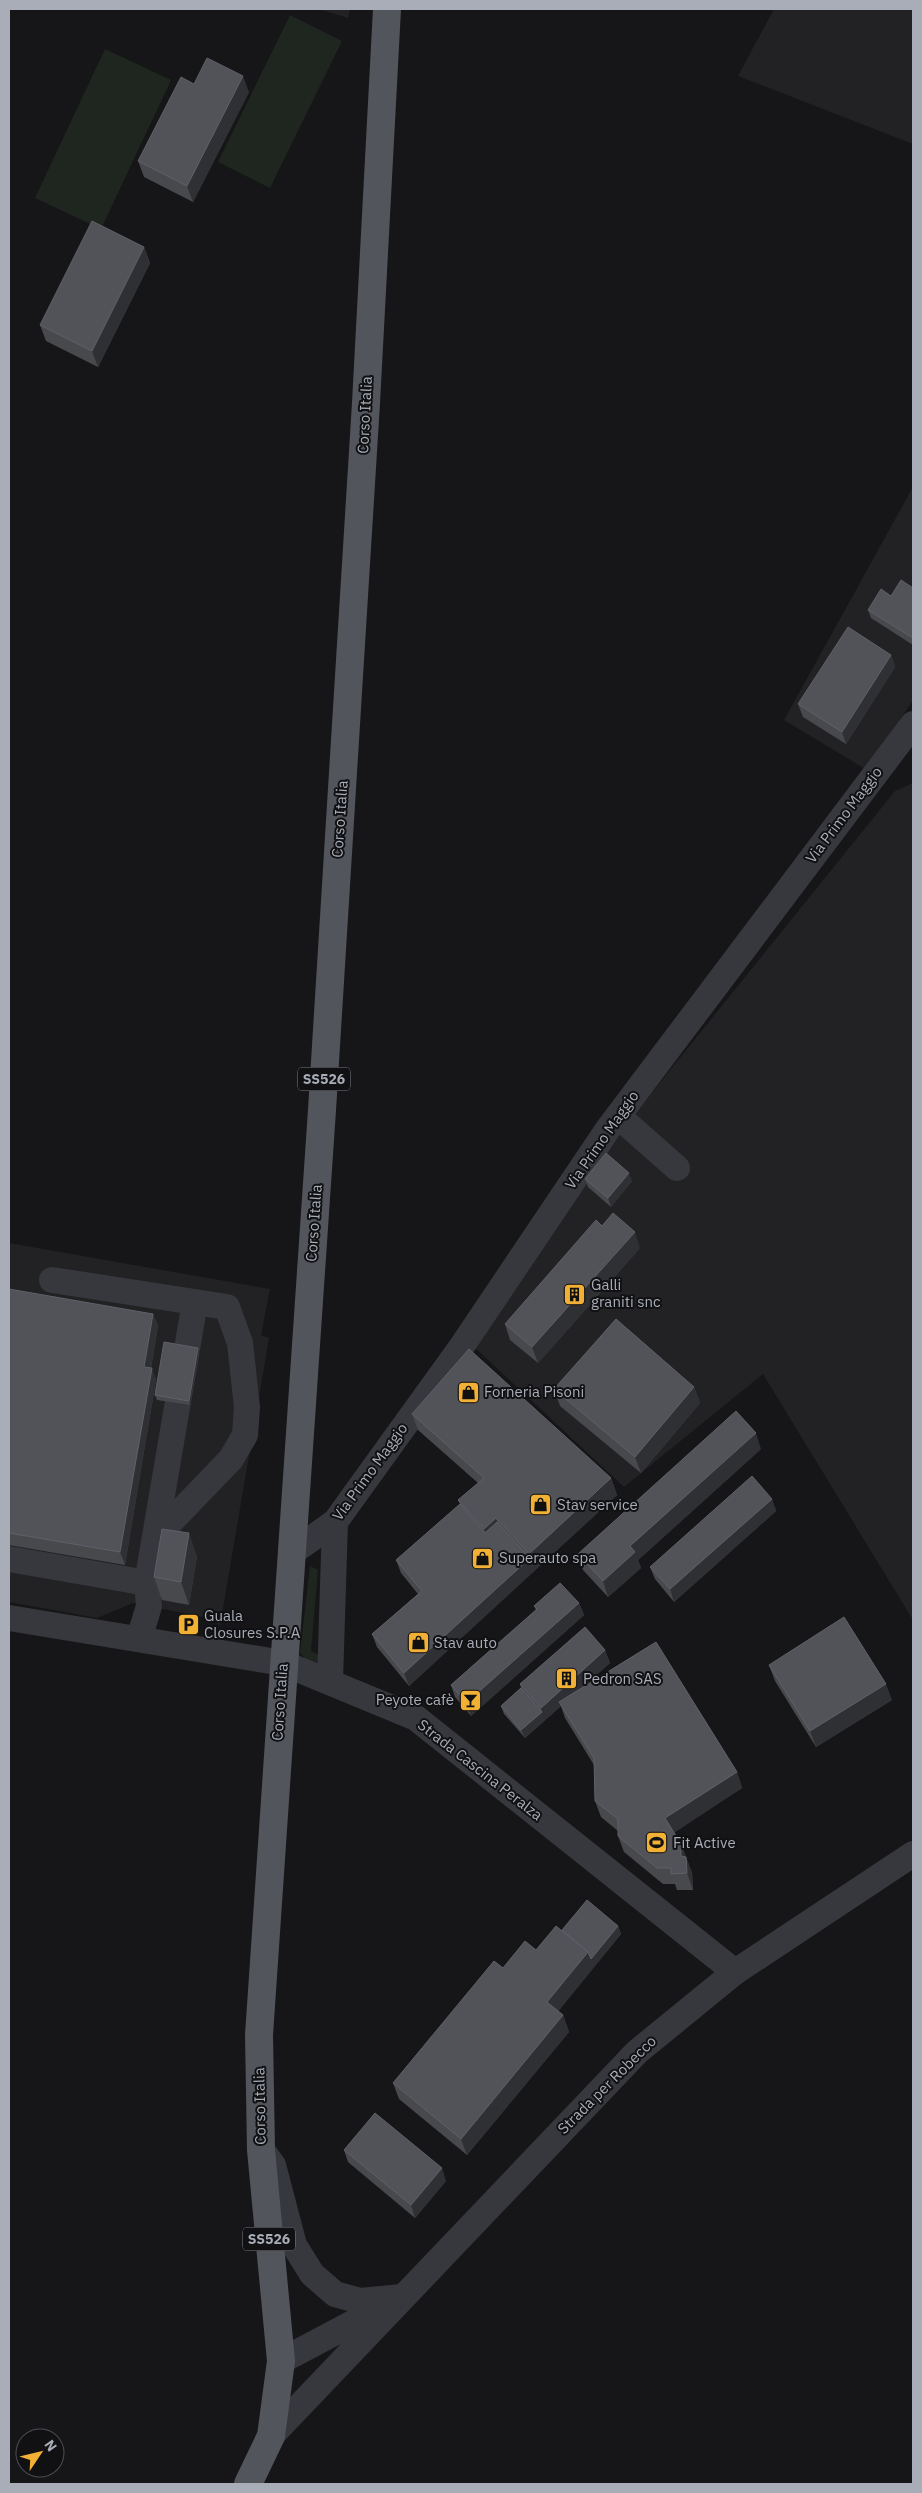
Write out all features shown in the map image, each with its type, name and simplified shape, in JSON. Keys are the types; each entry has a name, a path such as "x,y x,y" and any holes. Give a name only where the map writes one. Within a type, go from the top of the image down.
{"main road":[{"name":"Corso Italia","path":"271,2436 289,2357 278,2329 261,2150 259,2035 326,1043 366,403 387,9"},
{"name":"SS526","path":"248,2484 271,2436"}],"street":[{"name":"Via Primo Maggio","path":"291,1553 335,1522 462,1346 618,1116 913,724"},
{"path":"618,1116 677,1168"},
{"path":"52,1280 227,1308 240,1343 247,1407 245,1435 231,1459 155,1538"},
{"path":"139,1640 149,1606 147,1583 195,1302"},
{"path":"330,1681 335,1522"},
{"path":"9,1559 147,1583"},
{"name":"Strada Cascina Peralza","path":"9,1618 283,1663 416,1718 735,1972"},
{"name":"Strada per Robecco","path":"271,2436 637,2052 735,1972 913,1854"},
{"path":"261,2150 273,2165 294,2245 312,2274 335,2294 360,2301 402,2297"},
{"name":"Strada per Robecco","path":"289,2357 402,2297"},
{"path":"289,2357 341,2362"}],"shaded area":[{"path":"318,9 350,9 348,18"},
{"path":"774,9 913,9 913,144 738,76"},
{"path":"290,15 342,41 270,188 218,162"},
{"path":"105,49 171,80 101,229 35,198"},
{"path":"913,487 913,700 867,770 784,720"},
{"path":"913,783 913,1620 763,1374 624,1487 473,1346 633,1116 895,791"},
{"name":"Guala Closures S.P.A","path":"9,1243 270,1289 261,1335 269,1338 220,1626 213,1619 133,1603 97,1618 9,1602"},
{"path":"310,1566 318,1570 311,1651 325,1658 323,1668 308,1662 300,1653"}],"building":[{"path":"207,58 243,76 187,186 138,161 181,77 194,84"},
{"path":"92,221 144,247 92,351 40,325"},
{"path":"901,580 913,588 913,638 868,610 881,589 891,596"},
{"path":"848,627 891,655 842,732 798,704"},
{"path":"606,1153 629,1173 608,1198 585,1179"},
{"path":"613,1213 635,1232 532,1347 505,1324 596,1220 602,1226"},
{"path":"9,1289 153,1314 144,1367 152,1368 120,1552 9,1533"},
{"path":"616,1319 694,1387 635,1457 554,1389"},
{"path":"164,1342 198,1348 189,1401 155,1395"},
{"path":"469,1349 611,1478 529,1554 496,1518 484,1529 458,1500 484,1478 412,1414"},
{"path":"736,1411 756,1433 630,1546 635,1552 603,1581 578,1554"},
{"path":"752,1476 772,1499 670,1589 650,1567"},
{"path":"460,1504 485,1533 497,1522 530,1558 404,1673 372,1634 422,1591 396,1560"},
{"path":"162,1529 189,1533 181,1582 154,1577"},
{"path":"560,1583 579,1603 466,1703 451,1685 537,1609 534,1606"},
{"path":"844,1617 886,1684 810,1731 769,1665"},
{"path":"585,1627 605,1650 541,1708 520,1684"},
{"path":"656,1642 737,1772 665,1818 681,1844 681,1856 686,1857 687,1873 671,1874 671,1868 657,1868 618,1836 618,1819 595,1801 594,1758 559,1702"},
{"path":"521,1688 542,1712 521,1730 501,1706"},
{"path":"587,1900 618,1926 591,1959 588,1952 562,1930"},
{"path":"556,1926 588,1952 547,2002 563,2015 461,2139 393,2083 494,1961 503,1968 525,1941 536,1950"},
{"path":"375,2113 442,2168 411,2205 344,2150"}],"place":[{"name":"Galli graniti snc","path":"575,1294"},
{"name":"Forneria Pisoni","path":"468,1392"},
{"name":"Stav service","path":"541,1505"},
{"name":"Superauto spa","path":"483,1558"},
{"name":"Guala Closures S.P.A","path":"188,1625"},
{"name":"Stav auto","path":"418,1643"},
{"name":"Pedron SAS","path":"567,1679"},
{"name":"Peyote cafè","path":"470,1700"},
{"name":"Fit Active","path":"657,1843"}]}
